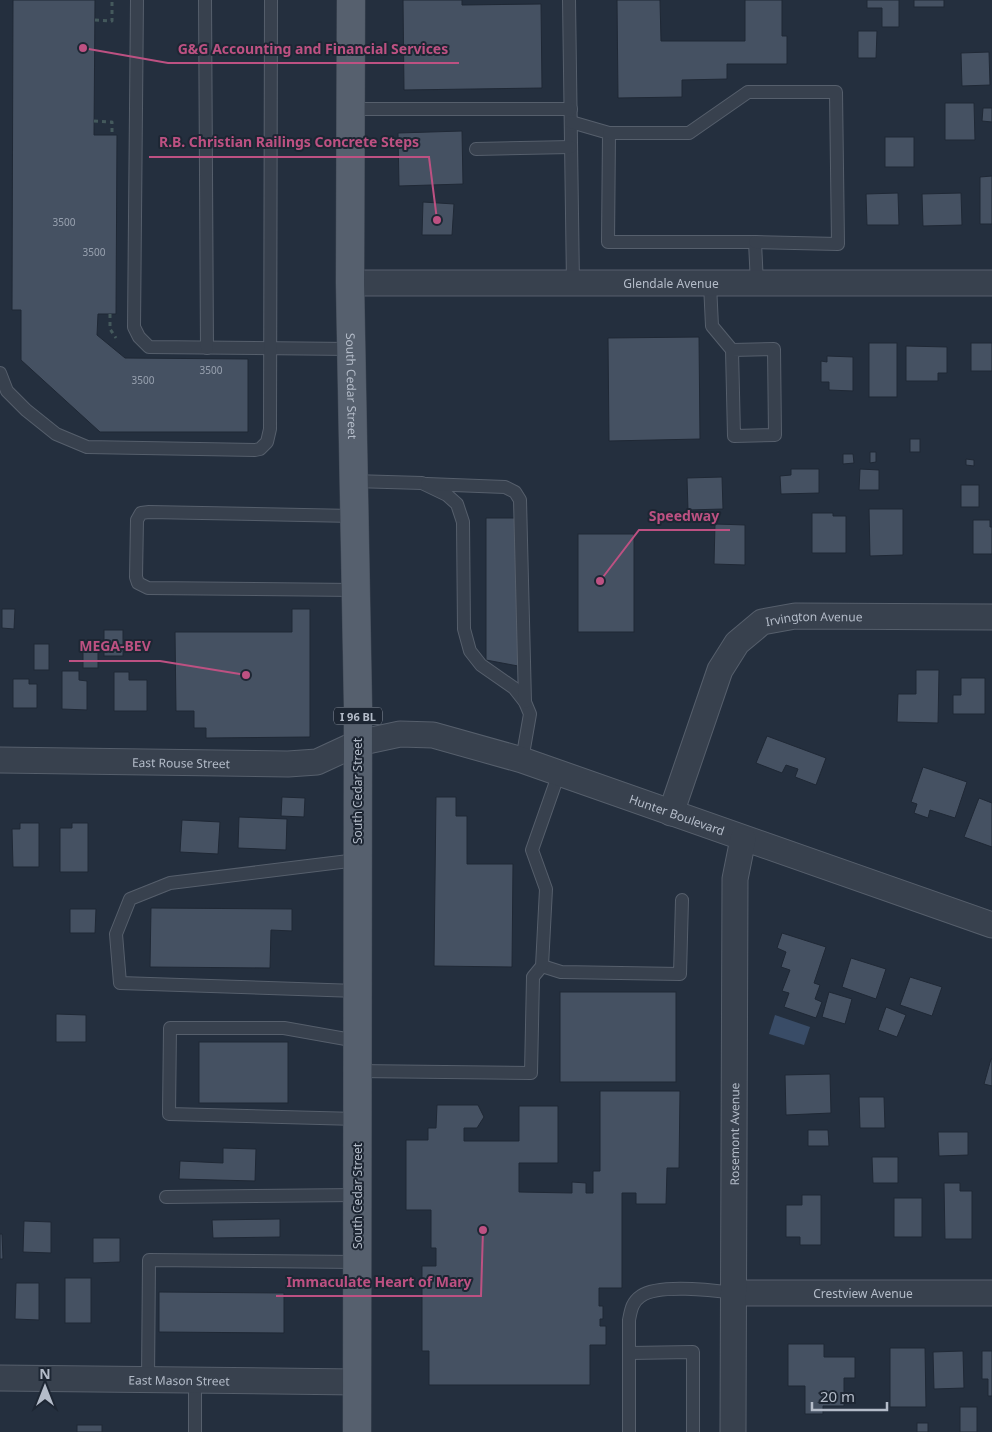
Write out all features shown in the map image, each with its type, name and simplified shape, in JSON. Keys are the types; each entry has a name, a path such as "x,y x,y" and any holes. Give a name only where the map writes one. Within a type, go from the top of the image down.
{"main road":[{"name":"South Cedar Street","path":"351,0 350,349 358,743 357,1432"}],"street":[{"name":"Glendale Avenue","path":"350,283 992,283"},
{"name":"Irvington Avenue","path":"672,813 720,670 737,643 762,622 795,616 992,617"},
{"name":"Hunter Boulevard","path":"358,743 400,734 434,735 522,760 992,925"},
{"name":"East Rouse Street","path":"0,760 288,764 317,762 358,743"},
{"name":"Rosemont Avenue","path":"733,1432 735,880 743,839"},
{"name":"Crestview Avenue","path":"734,1292 992,1293"},
{"name":"East Mason Street","path":"0,1378 357,1382"}],"lane":[{"path":"137,0 134,327 138,337 149,347 350,349"},
{"path":"205,0 207,348"},
{"path":"0,373 7,390 26,410 56,434 88,447 255,450 260,449 267,442 270,429 271,349 271,0"},
{"path":"569,0 573,284"},
{"path":"571,122 609,133 689,133 748,92 836,92 838,244 608,242 609,133"},
{"path":"351,108 571,108"},
{"path":"476,149 571,147"},
{"path":"755,242 757,284"},
{"path":"710,284 712,326 732,350 734,436 776,435 774,350 732,350"},
{"path":"353,480 505,487 515,492 520,500 525,702"},
{"path":"422,484 447,496 457,504 463,522 464,629 470,651 480,666 514,688 525,702 530,714 522,760"},
{"path":"354,516 141,513 137,520 136,577 138,582 148,588 356,590"},
{"path":"357,1071 531,1073 533,976 542,966 546,889 532,850 559,773"},
{"path":"357,860 170,883 130,899 116,934 120,983 357,991"},
{"path":"542,966 561,972 680,974 682,900"},
{"path":"357,1041 284,1028 170,1028 169,1114 357,1119"},
{"path":"166,1197 357,1195"},
{"path":"148,1380 149,1260 357,1262"},
{"path":"629,1432 629,1320 632,1306 641,1296 658,1290 734,1292"},
{"path":"629,1353 693,1352 693,1432"},
{"path":"195,1432 196,1380"}],"path":[{"path":"95,20 112,22 112,0"},
{"path":"94,121 112,122 112,135"}],"water":[{"path":"775,1015 810,1027 804,1045 769,1034"}],"building":[{"path":"13,0 95,0 94,135 117,135 116,314 98,314 97,335 125,358 248,359 248,432 100,432 21,360 21,310 12,310"},
{"path":"403,0 462,0 462,5 541,4 542,88 404,90"},
{"path":"617,0 660,0 661,41 745,41 745,0 782,0 782,36 787,36 787,64 727,64 727,79 682,80 682,97 618,98"},
{"path":"867,0 899,0 899,27 882,27 882,8 867,8"},
{"path":"914,0 944,0 944,7 914,7"},
{"path":"858,31 877,31 876,58 858,58"},
{"path":"989,52 990,85 962,86 961,53"},
{"path":"945,103 974,103 975,140 945,140"},
{"path":"983,108 992,108 992,122 982,121"},
{"path":"462,131 463,184 399,186 398,133"},
{"path":"885,137 914,137 914,167 885,167"},
{"path":"992,176 992,224 980,224 980,177"},
{"path":"898,193 899,225 867,225 866,194"},
{"path":"961,193 962,225 923,226 922,194"},
{"path":"423,202 454,204 452,235 422,235"},
{"path":"699,337 700,439 609,441 608,338"},
{"path":"869,343 897,343 897,397 869,397"},
{"path":"971,343 992,343 992,371 971,371"},
{"path":"906,346 947,347 947,373 938,373 938,381 906,381"},
{"path":"827,356 853,357 853,391 829,390 829,382 821,382 821,361 827,362"},
{"path":"910,439 920,439 920,452 910,452"},
{"path":"870,452 876,452 876,462 870,463"},
{"path":"843,454 853,454 854,463 843,464"},
{"path":"966,459 974,460 974,466 966,465"},
{"path":"791,469 819,469 819,493 781,494 780,476 791,475"},
{"path":"860,469 879,470 879,490 859,490"},
{"path":"722,477 723,509 688,510 687,478"},
{"path":"961,485 979,485 979,507 961,507"},
{"path":"869,509 903,509 903,555 870,556"},
{"path":"812,513 833,513 833,516 846,516 846,553 812,553"},
{"path":"486,518 518,518 518,666 486,660"},
{"path":"973,520 990,520 990,527 992,527 992,554 973,554"},
{"path":"715,524 745,525 745,565 714,564"},
{"path":"578,534 634,534 634,632 578,632"},
{"path":"2,609 15,609 14,629 2,628"},
{"path":"292,609 310,609 310,737 206,738 206,728 194,728 194,711 176,711 175,632 292,632"},
{"path":"104,630 123,630 123,656 104,656"},
{"path":"34,644 49,644 49,670 34,670"},
{"path":"83,645 98,645 98,668 83,668"},
{"path":"916,670 939,670 938,723 897,722 898,694 916,694"},
{"path":"62,671 79,671 79,680 87,681 87,710 62,709"},
{"path":"114,672 129,672 129,680 147,680 147,711 114,711"},
{"path":"961,678 985,678 985,714 953,714 953,695 961,695"},
{"path":"13,679 29,679 29,684 37,684 37,708 13,708"},
{"path":"767,736 826,758 816,785 795,777 798,769 786,765 782,773 756,763"},
{"path":"923,767 967,782 955,818 930,810 928,818 914,813 917,804 911,802"},
{"path":"282,797 305,798 304,817 281,816"},
{"path":"436,797 456,797 456,816 467,816 467,864 513,864 512,967 434,966"},
{"path":"979,798 992,803 992,847 964,837"},
{"path":"239,817 287,819 286,850 238,848"},
{"path":"182,820 220,822 218,854 180,852"},
{"path":"20,823 39,823 39,867 13,867 12,829 20,829"},
{"path":"72,823 88,823 88,872 60,872 60,828 72,828"},
{"path":"151,908 292,909 292,931 271,930 270,968 150,967"},
{"path":"70,909 96,909 95,933 70,933"},
{"path":"782,933 826,947 814,983 820,985 815,999 822,1002 816,1018 784,1007 789,993 782,991 790,970 781,967 786,952 777,948"},
{"path":"851,958 886,969 876,999 842,987"},
{"path":"910,977 942,987 932,1016 900,1005"},
{"path":"560,992 676,992 676,1082 560,1082"},
{"path":"829,992 852,999 845,1024 822,1017"},
{"path":"886,1007 906,1015 897,1037 878,1030"},
{"path":"56,1014 86,1015 86,1042 56,1042"},
{"path":"199,1042 288,1042 288,1103 199,1103"},
{"path":"992,1059 992,1086 984,1084"},
{"path":"830,1074 831,1113 786,1115 785,1075"},
{"path":"600,1091 680,1091 679,1168 667,1168 666,1204 636,1204 636,1193 622,1193 622,1288 599,1288 599,1306 603,1306 603,1319 600,1319 600,1326 606,1326 606,1345 590,1345 590,1385 429,1385 429,1351 422,1351 422,1266 436,1266 436,1248 431,1248 431,1210 406,1210 406,1140 428,1140 428,1128 436,1128 437,1105 478,1105 484,1117 477,1128 464,1128 464,1141 519,1141 519,1106 558,1106 558,1163 519,1163 519,1192 572,1193 572,1182 586,1183 586,1193 593,1193 593,1171 600,1171"},
{"path":"859,1097 884,1097 885,1128 860,1128"},
{"path":"808,1130 828,1130 829,1146 808,1146"},
{"path":"938,1132 968,1132 968,1155 939,1156"},
{"path":"223,1148 256,1149 255,1181 179,1179 180,1161 223,1163"},
{"path":"872,1157 898,1157 898,1183 873,1183"},
{"path":"944,1183 960,1183 960,1191 972,1191 972,1239 945,1239"},
{"path":"802,1195 821,1195 821,1245 800,1245 800,1237 786,1237 786,1205 802,1205"},
{"path":"894,1198 922,1198 922,1237 894,1237"},
{"path":"280,1219 280,1237 213,1238 212,1220"},
{"path":"24,1221 51,1222 51,1253 23,1252"},
{"path":"0,1234 2,1234 3,1259 0,1259"},
{"path":"93,1238 120,1238 120,1262 93,1263"},
{"path":"65,1278 91,1278 91,1323 65,1323"},
{"path":"16,1283 39,1283 39,1320 15,1319"},
{"path":"159,1292 284,1293 284,1333 159,1332"},
{"path":"788,1344 824,1344 824,1357 855,1357 855,1378 844,1378 844,1406 823,1406 823,1414 805,1414 805,1386 788,1386"},
{"path":"890,1348 925,1348 926,1407 890,1407"},
{"path":"963,1351 964,1388 934,1389 933,1352"},
{"path":"982,1351 992,1351 992,1396 988,1396 988,1379 982,1379"},
{"path":"960,1407 977,1407 977,1432 960,1432"},
{"path":"917,1423 928,1423 928,1432 917,1432"},
{"path":"77,1425 102,1425 102,1432 77,1432"}],"place":[{"name":"G&G Accounting and Financial Services","path":"83,48"},
{"name":"R.B. Christian Railings Concrete Steps","path":"437,220"},
{"name":"Speedway","path":"600,581"},
{"name":"MEGA-BEV","path":"246,675"},
{"name":"Immaculate Heart of Mary","path":"483,1230"}]}
